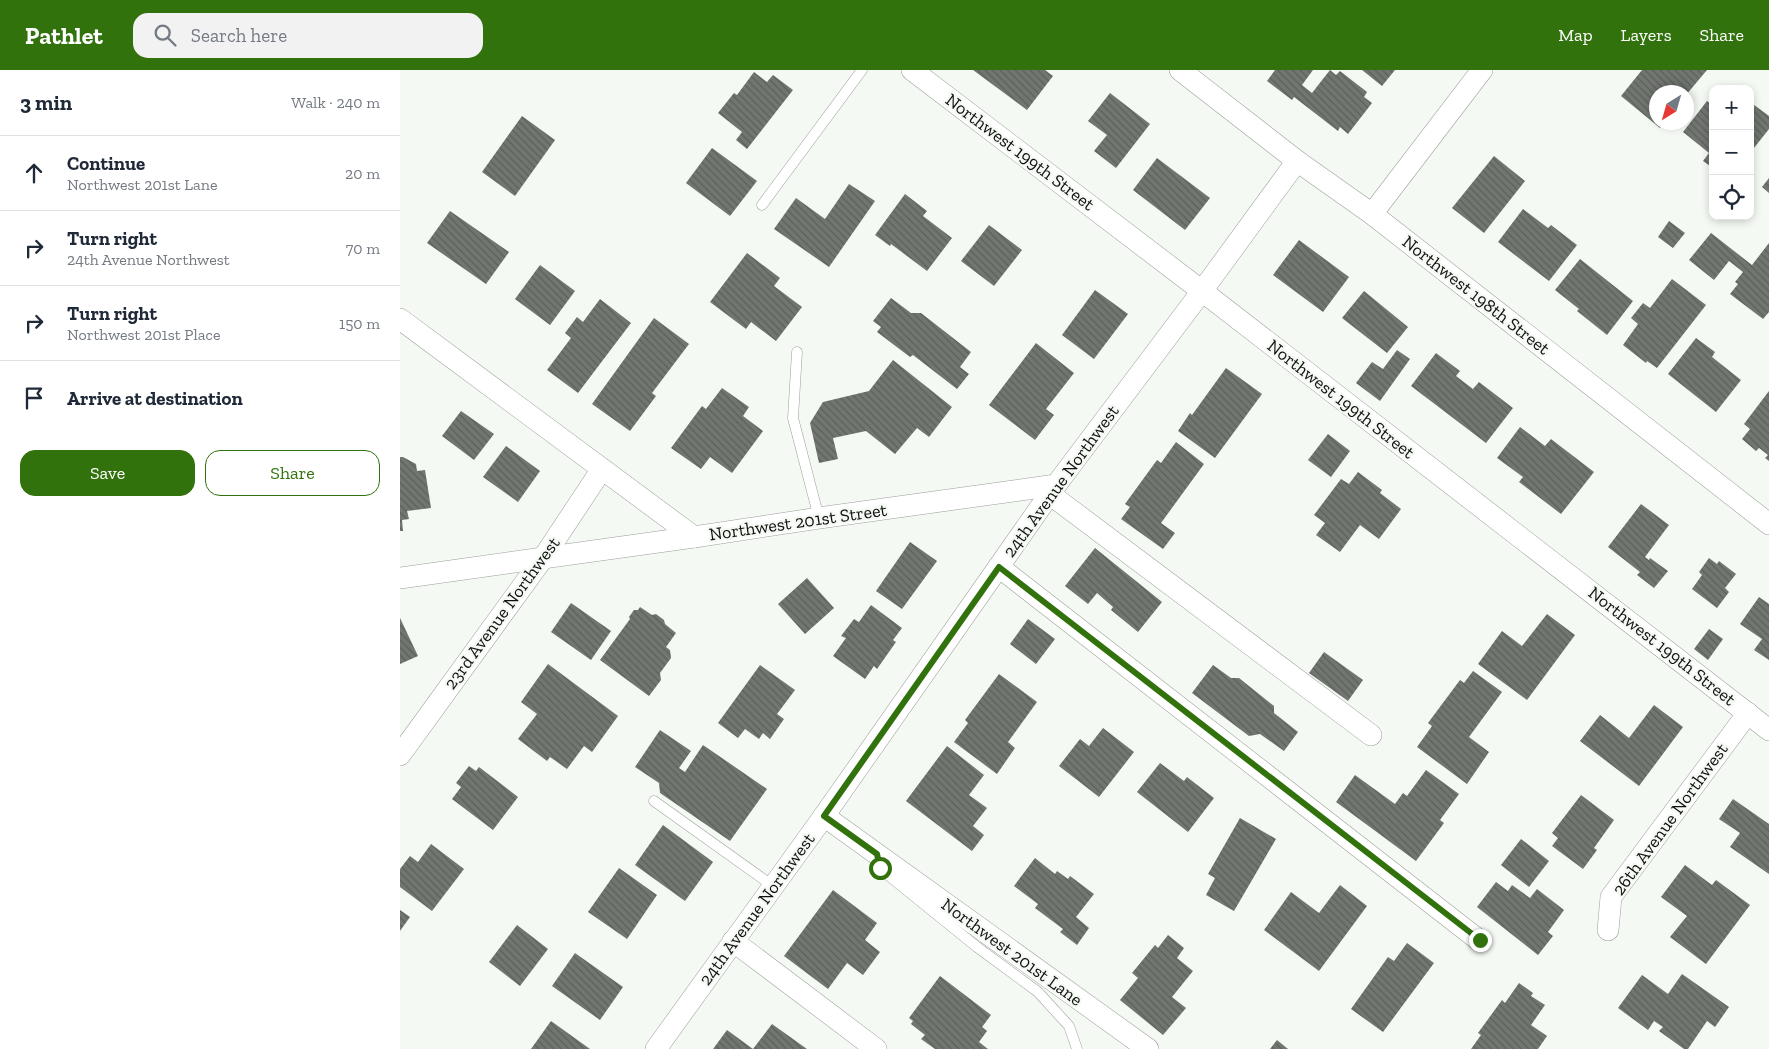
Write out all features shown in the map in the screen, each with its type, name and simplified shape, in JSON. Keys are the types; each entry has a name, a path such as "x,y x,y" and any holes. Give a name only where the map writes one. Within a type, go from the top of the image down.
{"street":[{"name":"Northwest 199th Street","path":"912,70 1202,291 1769,730"},
{"name":"Northwest 198th Street","path":"1180,70 1297,161 1372,214 1769,524"},
{"path":"1372,214 1482,70"},
{"name":"24th Avenue Northwest","path":"656,1049 732,941 824,816 1054,490 1297,161"},
{"name":"Northwest 201st Street","path":"400,319 694,537 819,518 1054,490"},
{"name":"23rd Avenue Northwest","path":"400,755 543,558 602,469"},
{"path":"1054,490 1371,735"},
{"path":"400,578 694,537"},
{"path":"999,567 1480,940"},
{"name":"26th Avenue Northwest","path":"1608,930 1611,896 1748,714"},
{"name":"Northwest 201st Lane","path":"824,816 1148,1049"},
{"path":"732,941 876,1049"}],"lane":[{"path":"762,205 862,70"},
{"path":"797,352 793,418 819,518"},
{"path":"654,802 773,886"},
{"name":"Northwest 201st Lane","path":"877,854 880,868 977,947 1038,992 1069,1026 1077,1049"}],"building":[{"path":"973,70 1045,70 1053,76 1027,110"},
{"path":"1275,70 1313,70 1302,85 1312,93 1330,70 1336,75 1340,71 1367,92 1364,97 1372,103 1348,134 1340,127 1338,131 1294,97 1292,100 1267,81"},
{"path":"1362,70 1395,70 1382,86"},
{"path":"1642,70 1707,70 1694,85 1649,85 1649,119 1621,96"},
{"path":"754,72 767,82 773,75 793,90 747,149 736,140 742,132 718,113 734,93 737,95"},
{"path":"1110,93 1150,124 1116,168 1094,151 1107,135 1088,121"},
{"path":"1707,101 1709,103 1709,153 1683,132 1685,130 1694,130 1694,118"},
{"path":"1754,105 1769,116 1769,129 1754,148"},
{"path":"522,116 555,140 515,196 482,172"},
{"path":"712,148 757,181 730,216 686,183"},
{"path":"1709,153 1709,165 1703,161"},
{"path":"1494,156 1525,181 1484,233 1452,208"},
{"path":"1157,158 1210,198 1185,230 1133,190"},
{"path":"1769,178 1769,193 1762,187"},
{"path":"849,184 875,201 829,267 774,229 796,198 825,219"},
{"path":"905,194 927,211 923,216 952,238 927,271 891,244 890,246 875,235"},
{"path":"1523,209 1548,228 1551,225 1577,245 1549,281 1498,242"},
{"path":"450,211 509,252 486,284 427,243"},
{"path":"1669,221 1685,233 1673,248 1658,237"},
{"path":"989,225 1022,250 994,286 961,261"},
{"path":"1711,233 1752,265 1769,243 1769,312 1763,319 1730,294 1738,284 1735,282 1743,272 1729,261 1714,280 1689,260"},
{"path":"1299,240 1349,277 1323,312 1273,275"},
{"path":"747,253 780,278 774,286 802,307 776,341 751,322 746,329 710,302"},
{"path":"1580,259 1633,301 1607,335 1555,290"},
{"path":"540,265 575,291 550,325 515,299"},
{"path":"1672,279 1706,305 1657,368 1647,361 1646,363 1623,345 1638,324 1631,318 1643,303 1650,308"},
{"path":"1095,290 1128,314 1094,359 1062,335"},
{"path":"1364,291 1408,327 1387,353 1342,318"},
{"path":"891,298 911,313 921,313 971,352 960,367 969,374 957,389 913,355 910,357 877,332 881,327 873,321"},
{"path":"600,299 631,323 578,393 547,370 571,338 565,333 577,317 583,322"},
{"path":"654,318 689,344 652,393 656,396 630,431 592,404"},
{"path":"1696,338 1715,352 1712,357 1741,380 1716,412 1668,374"},
{"path":"1036,343 1074,373 1046,409 1054,415 1035,440 989,405"},
{"path":"1397,350 1410,359 1380,401 1356,383 1372,362 1383,369"},
{"path":"1436,353 1460,371 1456,376 1473,389 1479,382 1513,408 1486,443 1411,386"},
{"path":"893,360 952,407 929,437 917,428 895,454 866,431 833,438 838,459 819,463 810,423 823,402 869,391"},
{"path":"1226,368 1262,394 1215,458 1178,431"},
{"path":"722,388 749,407 743,416 763,431 732,473 710,457 701,469 671,448 702,406 706,409"},
{"path":"1769,391 1769,461 1765,458 1768,455 1759,448 1756,451 1742,439 1750,429 1744,424"},
{"path":"461,411 494,434 474,460 442,436"},
{"path":"1520,427 1545,446 1551,439 1594,472 1561,514 1519,482 1523,477 1497,458"},
{"path":"1328,434 1350,451 1331,477 1308,460"},
{"path":"1176,442 1204,464 1161,523 1175,533 1163,549 1121,519 1130,507 1125,504 1157,460 1161,463"},
{"path":"506,446 540,471 518,502 483,477"},
{"path":"400,457 416,464 417,471 425,470 431,508 407,511 409,519 402,520 403,531 400,531"},
{"path":"1358,472 1382,490 1380,493 1401,509 1379,539 1360,525 1340,552 1316,535 1325,523 1314,515 1341,479 1349,484"},
{"path":"1641,504 1669,525 1645,557 1649,560 1650,558 1668,571 1654,588 1637,575 1640,572 1608,547"},
{"path":"910,542 937,561 902,609 876,591"},
{"path":"1095,548 1162,602 1138,632 1111,610 1113,607 1097,593 1088,604 1065,586"},
{"path":"1709,558 1717,564 1719,561 1736,574 1725,588 1729,592 1717,608 1692,589 1702,575 1699,572"},
{"path":"807,578 834,608 805,634 778,604"},
{"path":"1759,597 1769,604 1769,660 1754,650 1762,639 1740,624"},
{"path":"571,603 611,631 591,660 551,632"},
{"path":"871,605 902,628 893,640 896,642 877,669 874,666 865,679 833,656 846,638 841,636 854,619 859,622"},
{"path":"640,607 652,615 656,614 676,633 666,647 670,650 671,658 660,673 661,680 649,696 600,660 630,619 629,617 634,610 638,610"},
{"path":"1547,614 1575,635 1527,700 1478,664 1502,631 1522,646"},
{"path":"400,618 418,656 400,664"},
{"path":"1028,619 1055,639 1036,664 1010,644"},
{"path":"1709,629 1723,639 1708,660 1694,649"},
{"path":"1324,652 1363,680 1348,701 1309,673"},
{"path":"548,664 618,716 592,752 584,746 567,769 550,757 547,761 518,739 537,714 521,702"},
{"path":"760,665 795,690 777,714 784,719 770,739 763,733 759,739 745,729 738,738 718,723"},
{"path":"1213,665 1231,678 1239,678 1274,706 1274,713 1298,732 1284,751 1260,734 1249,736 1192,693"},
{"path":"1473,671 1502,692 1469,737 1489,752 1467,784 1417,747 1432,726 1428,723 1460,680 1464,683"},
{"path":"999,674 1037,702 1008,742 1015,748 997,774 954,742 968,723 965,720"},
{"path":"1654,705 1683,727 1639,786 1580,741 1600,715 1629,738"},
{"path":"1103,728 1134,752 1099,797 1059,766 1080,739 1089,746"},
{"path":"660,730 691,751 679,768 685,772 703,745 767,789 730,841 660,793 659,783 635,767"},
{"path":"947,746 984,775 969,795 987,808 973,826 984,835 972,851 906,801"},
{"path":"1160,763 1184,781 1187,777 1214,798 1188,832 1137,792"},
{"path":"469,766 476,771 479,767 518,797 493,830 452,799 461,787 456,783"},
{"path":"1426,770 1459,794 1440,820 1444,823 1416,861 1336,802 1355,775 1395,804 1403,793 1407,796"},
{"path":"1581,795 1614,820 1594,848 1597,850 1583,869 1552,846 1558,838 1552,833"},
{"path":"1733,799 1769,824 1769,874 1730,847 1740,833 1719,819"},
{"path":"1240,818 1276,839 1234,911 1206,895 1215,878 1208,874"},
{"path":"663,825 713,862 685,901 635,865"},
{"path":"1521,839 1549,861 1529,887 1501,865"},
{"path":"431,844 464,869 432,911 400,887 400,869 410,856 418,862"},
{"path":"1035,858 1055,874 1057,871 1068,879 1070,876 1094,894 1076,917 1089,928 1077,945 1060,932 1063,929 1035,908 1038,904 1014,886"},
{"path":"1685,865 1712,885 1716,880 1750,905 1706,964 1670,937 1687,916 1661,897"},
{"path":"619,868 657,895 627,939 588,912"},
{"path":"1496,882 1508,891 1512,885 1530,898 1537,889 1564,910 1548,932 1553,936 1538,955 1477,907"},
{"path":"1340,885 1367,906 1319,971 1264,930 1291,892 1319,913"},
{"path":"833,890 877,923 865,940 880,952 863,975 847,963 828,989 784,956"},
{"path":"400,910 410,917 400,931"},
{"path":"517,925 548,949 520,986 489,962"},
{"path":"1168,935 1184,948 1177,958 1193,971 1172,997 1186,1008 1163,1035 1120,1000 1138,978 1132,973 1155,945 1158,948"},
{"path":"1407,943 1434,963 1383,1032 1351,1009 1388,957 1394,961"},
{"path":"575,953 623,987 600,1020 552,986"},
{"path":"1682,974 1729,1007 1715,1027 1707,1021 1688,1049 1684,1049 1659,1031 1663,1027 1654,1021 1648,1030 1618,1008 1642,975 1668,994"},
{"path":"940,976 991,1015 982,1027 987,1031 979,1042 988,1049 935,1049 921,1039 925,1035 911,1024 913,1021 909,1018"},
{"path":"1519,983 1533,993 1531,996 1545,1005 1531,1025 1547,1036 1538,1049 1471,1049 1481,1035 1478,1033 1502,1000 1505,1003"},
{"path":"551,1021 590,1049 531,1049"},
{"path":"772,1024 807,1049 753,1049"},
{"path":"727,1030 753,1049 713,1049"},
{"path":"1277,1040 1288,1049 1270,1049"}],"route":[{"path":"880,868 877,854 824,816 999,567 1480,940"}]}
